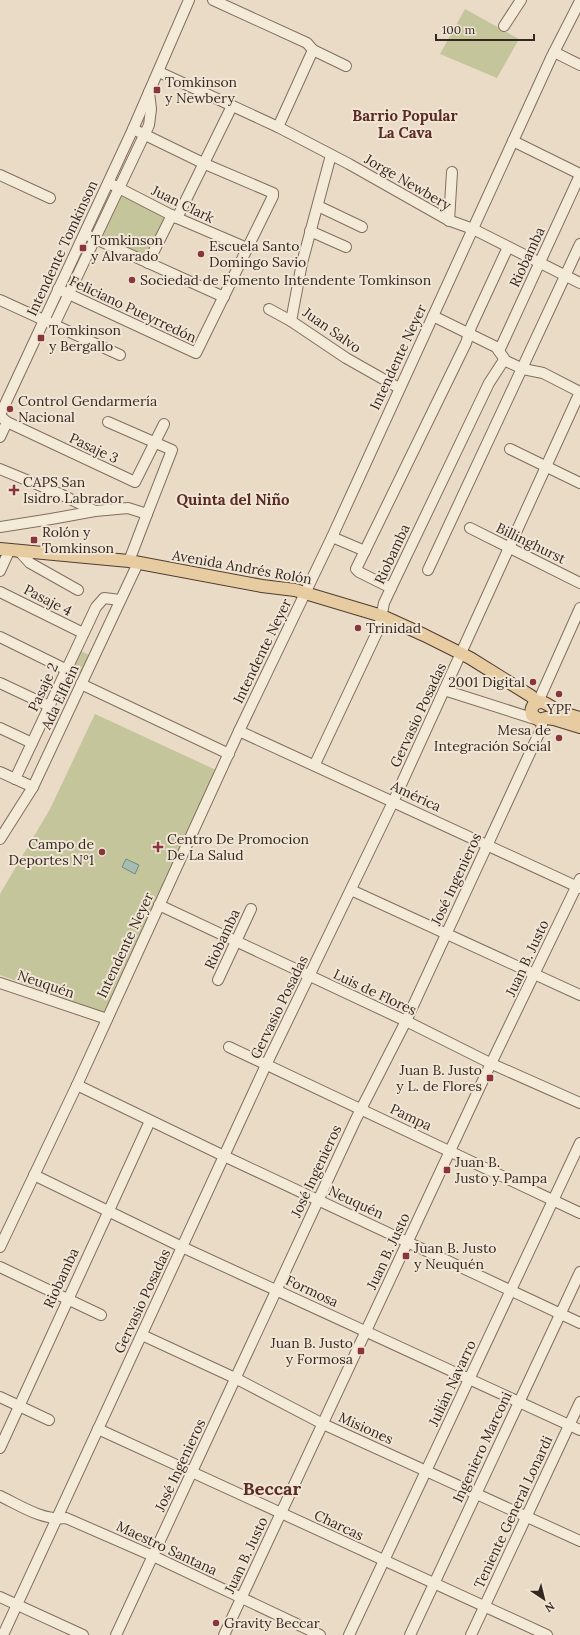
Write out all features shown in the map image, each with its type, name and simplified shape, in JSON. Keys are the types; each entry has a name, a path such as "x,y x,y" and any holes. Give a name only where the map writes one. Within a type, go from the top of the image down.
{"main road":[{"path":"0,542 9,549"},
{"name":"Avenida Andrés Rolón","path":"9,549 134,562 262,586 295,590 382,616 461,653 554,719 580,727"},
{"name":"Avenida Andrés Rolón","path":"539,709 580,718"}],"street":[{"name":"Intendente Tomkinson","path":"0,437 2,418 44,319 159,72 189,0"},
{"path":"504,26 521,0"},
{"path":"219,1 346,66"},
{"name":"Intendente Neyer","path":"0,1247 77,1085 239,731 332,537 554,52 580,1"},
{"path":"278,127 310,47"},
{"path":"554,52 580,65"},
{"name":"Jorge Newbery","path":"159,72 278,127 450,221 473,229 580,283"},
{"name":"Intendente Tomkinson","path":"54,325 120,188 144,134 151,116 149,92"},
{"path":"148,263 205,164 232,106"},
{"path":"84,234 224,297 273,194 205,164 133,129"},
{"path":"513,141 580,174"},
{"name":"Juan Salvo","path":"330,155 318,206 310,231 292,310 291,321 346,358 399,388"},
{"path":"450,221 452,172"},
{"name":"Riobamba","path":"499,350 580,174"},
{"path":"0,175 50,198"},
{"name":"Juan Clark","path":"108,183 174,217 247,248"},
{"path":"318,206 362,227"},
{"path":"310,231 346,247"},
{"path":"428,570 580,244"},
{"path":"391,588 356,569 466,343 468,334 508,247"},
{"name":"Feliciano Pueyrredón","path":"58,289 196,354 224,297"},
{"path":"0,300 120,355"},
{"path":"268,310 291,321"},
{"path":"433,316 496,348 499,350 504,360 523,368 543,373 580,392"},
{"name":"Riobamba","path":"315,764 379,628 384,603 391,588 489,383 504,360"},
{"name":"Gervasio Posadas","path":"3,1635 266,1065 394,801 580,392"},
{"name":"Pasaje 3","path":"2,418 135,482 154,443"},
{"path":"108,422 154,443 164,424"},
{"name":"Ada Elflein","path":"0,839 33,787 120,600 134,562 147,514 172,452 171,448 154,443"},
{"path":"510,449 580,483"},
{"path":"0,468 95,510"},
{"path":"0,526 51,519 95,510 128,508 147,514"},
{"name":"Billinghurst","path":"470,528 580,582"},
{"path":"332,537 365,551"},
{"path":"0,570 9,549 30,563 78,590"},
{"name":"Pasaje 4","path":"0,592 83,633"},
{"name":"Pasaje 2","path":"15,779 96,607 101,600 107,598 120,600"},
{"name":"José Ingenieros","path":"116,1635 318,1200 361,1109 406,1021 541,729 539,709 580,608"},
{"path":"0,637 67,670"},
{"path":"0,683 50,706"},
{"path":"81,684 229,754"},
{"path":"444,690 539,709"},
{"path":"0,728 32,743"},
{"name":"América","path":"239,731 315,764 487,845 579,884"},
{"path":"0,772 33,787"},
{"name":"Juan B. Justo","path":"224,1635 534,974 579,884"},
{"path":"351,890 580,995"},
{"name":"Luis de Flores","path":"159,905 406,1021 492,1064 580,1103"},
{"name":"Riobamba","path":"218,980 251,909"},
{"name":"Neuquén","path":"0,982 107,1019"},
{"name":"Pampa","path":"229,1047 580,1213"},
{"name":"Neuquén","path":"77,1085 150,1121 580,1323"},
{"name":"Riobamba","path":"0,1448 67,1299 150,1121"},
{"name":"Julián Navarro","path":"349,1635 580,1143"},
{"name":"Formosa","path":"34,1175 182,1247 580,1430"},
{"path":"0,1267 101,1315"},
{"name":"Ingeniero Marconi","path":"410,1635 580,1272"},
{"name":"Misiones","path":"142,1335 236,1378 323,1424 580,1542"},
{"path":"0,1397 48,1420"},
{"name":"Teniente General Lonardi","path":"471,1635 580,1402"},
{"name":"Charcas","path":"98,1429 547,1635"},
{"name":"Maestro Santana","path":"0,1496 46,1518 66,1518 153,1556 320,1635"},
{"path":"0,1597 83,1635"}],"green space":[{"path":"465,9 519,39 497,78 440,54"},
{"path":"123,193 174,216 153,261 102,238"},
{"path":"81,651 91,656 82,674 73,670"},
{"name":"Campo de Deportes Nº1","path":"95,714 216,770 104,1013 0,975 0,894 50,809"}],"shaded area":[{"path":"126,859 139,865 135,874 122,867"}],"place":[{"name":"Tomkinson y Newbery","path":"157,90"},
{"name":"Tomkinson y Alvarado","path":"83,248"},
{"name":"Escuela Santo Domingo Savio","path":"201,254"},
{"name":"Sociedad de Fomento Intendente Tomkinson","path":"132,280"},
{"name":"Tomkinson y Bergallo","path":"41,338"},
{"name":"Control Gendarmería Nacional","path":"10,409"},
{"name":"CAPS San Isidro Labrador","path":"14,490"},
{"name":"Rolón y Tomkinson","path":"34,540"},
{"name":"Trinidad","path":"358,628"},
{"name":"2001 Digital","path":"533,682"},
{"name":"YPF","path":"559,694"},
{"name":"Mesa de Integración Social","path":"559,738"},
{"name":"Centro De Promocion De La Salud","path":"158,847"},
{"name":"Campo de Deportes Nº1","path":"102,852"},
{"name":"Juan B. Justo y L. de Flores","path":"490,1078"},
{"name":"Juan B. Justo y Pampa","path":"447,1170"},
{"name":"Juan B. Justo y Neuquén","path":"406,1256"},
{"name":"Juan B. Justo y Formosa","path":"361,1351"},
{"name":"Gravity Beccar","path":"216,1623"}],"district":[{"name":"Barrio Popular La Cava","path":"405,124"},
{"name":"Quinta del Niño","path":"233,499"},
{"name":"Beccar","path":"272,1488"}]}
